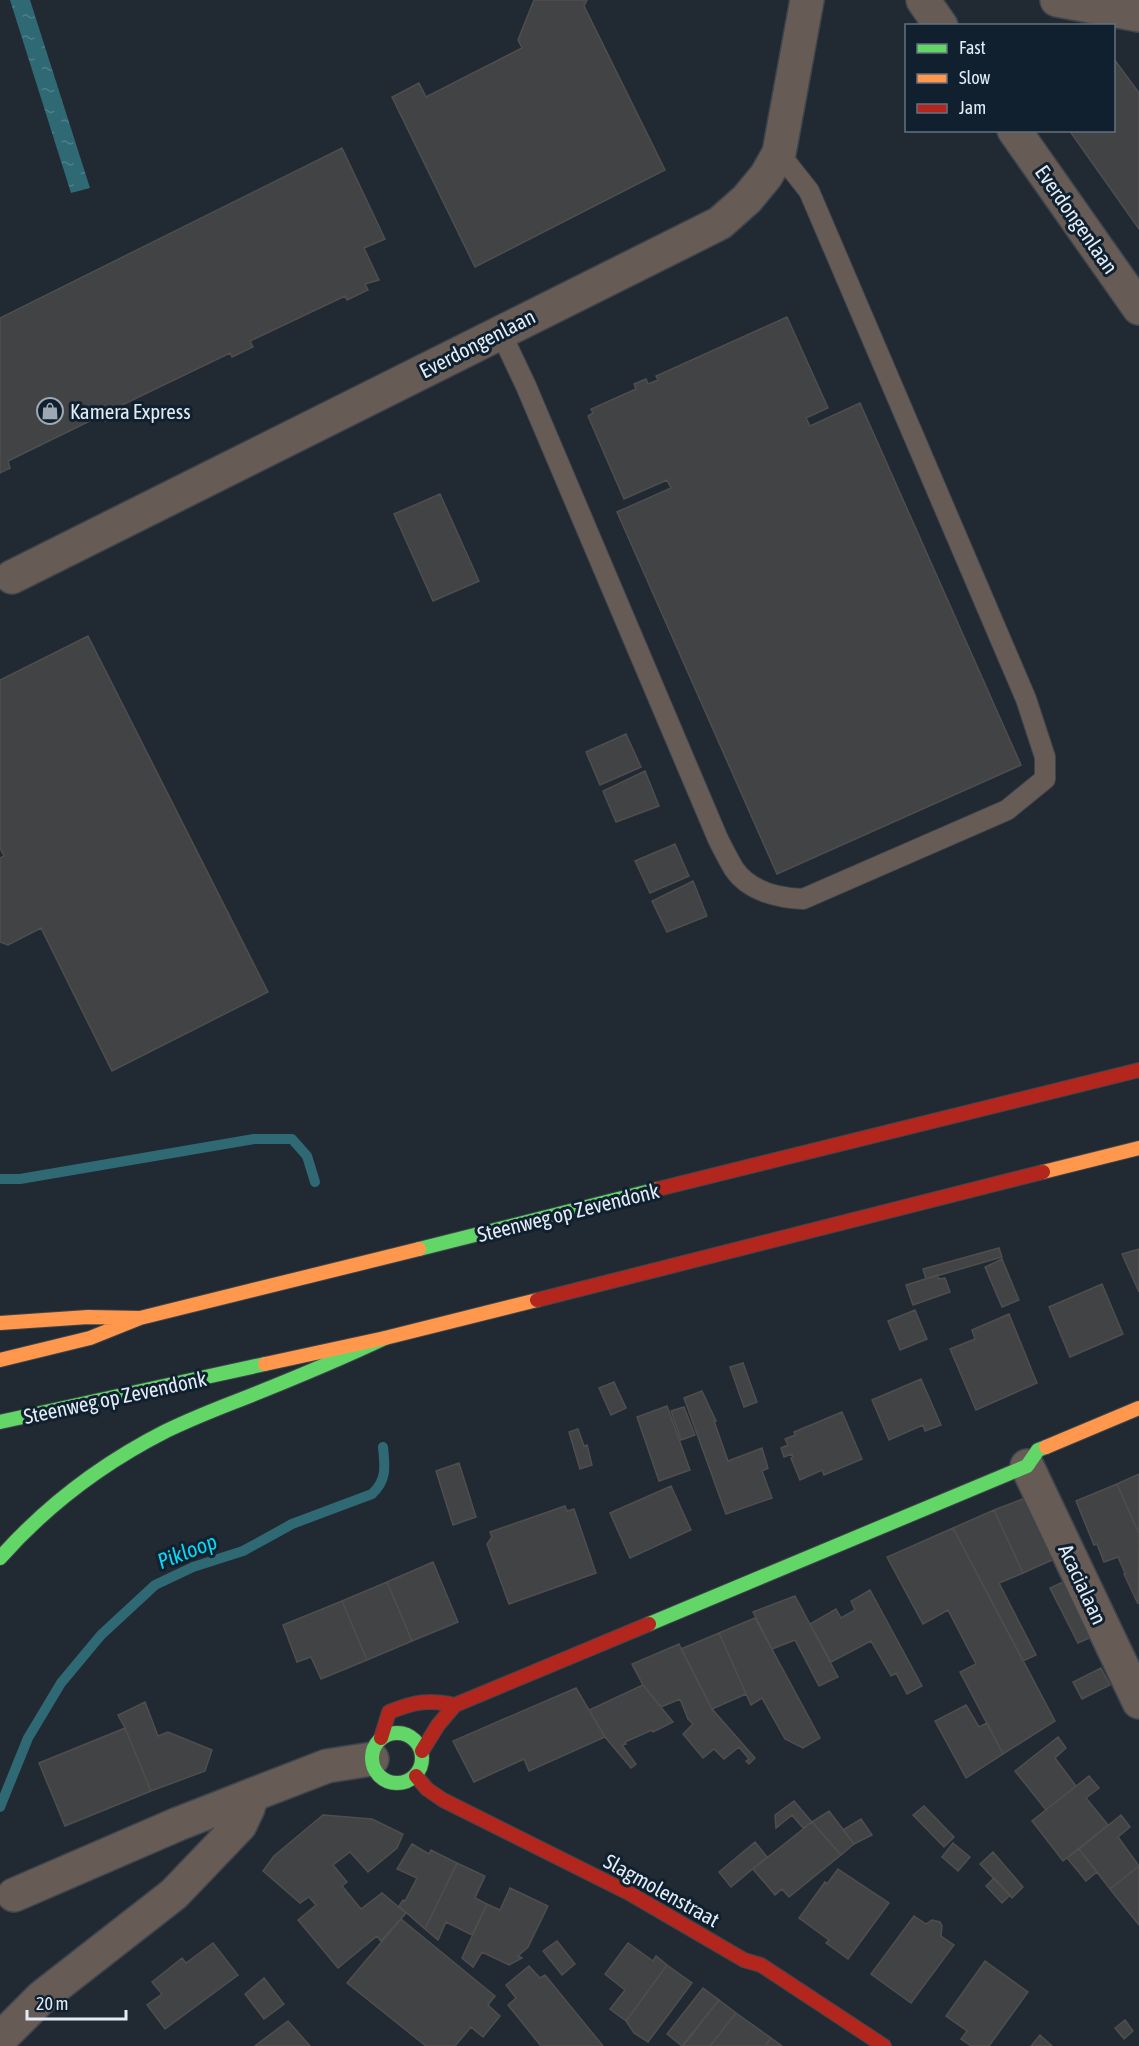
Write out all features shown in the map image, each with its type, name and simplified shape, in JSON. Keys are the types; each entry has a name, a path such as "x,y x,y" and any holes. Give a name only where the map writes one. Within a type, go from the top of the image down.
{"main road":[{"name":"Steenweg op Zevendonk","path":"0,1360 90,1338 140,1318 1139,1070"},
{"name":"Steenweg op Zevendonk","path":"0,1422 385,1338 1139,1148"},
{"path":"0,1323 88,1317 140,1318"},
{"path":"0,1558 19,1536 63,1496 113,1462 164,1432 195,1417 327,1365 385,1338"},
{"path":"422,1751 438,1725 456,1705 1027,1466 1038,1450 1139,1408"},
{"path":"377,1748 393,1733 405,1734 416,1740 422,1751 421,1769 406,1783 394,1784 382,1780 374,1771 377,1748 389,1712 416,1700 435,1700 456,1705"},
{"name":"Slagmolenstraat","path":"416,1776 443,1800 629,1893 744,1960 761,1965 885,2046"}],"street":[{"name":"Everdongenlaan","path":"12,577 720,223 747,199 766,176 779,153 807,0"},
{"path":"923,0 940,24"},
{"path":"1057,0 1139,15"},
{"name":"Everdongenlaan","path":"1015,132 1139,308"},
{"name":"Acacialaan","path":"1027,1466 1139,1702"},
{"path":"14,1895 178,1824 377,1748"},
{"path":"0,2039 42,1997 174,1894 240,1825 252,1795"}],"lane":[{"path":"500,331 526,386 718,839 735,871 759,890 782,898 802,899 1006,810 1045,779 1045,756 1026,699 809,191 779,153"}],"water":[{"path":"10,0 30,0 90,188 71,193"}],"building":[{"path":"534,0 587,0 584,6 665,170 475,267 392,97 419,83 426,97 522,48 518,40"},
{"path":"1115,60 1139,93 1139,229 1070,132 1115,132"},
{"path":"342,148 385,239 364,248 379,280 365,284 368,290 347,300 345,296 250,341 253,347 232,357 230,353 122,405 125,411 105,421 102,415 8,461 10,468 0,473 0,318"},
{"path":"787,317 828,408 806,418 810,426 860,403 1021,765 777,874 617,512 671,488 667,480 624,499 588,416 593,413 591,409 636,389 634,384 646,379 648,384 658,380 656,376"},
{"path":"440,494 479,581 433,601 394,514"},
{"path":"88,636 268,992 112,1071 41,928 8,945 0,942 0,858 4,856 0,848 0,680"},
{"path":"626,734 641,767 600,785 586,752"},
{"path":"645,771 659,806 616,822 603,791"},
{"path":"675,844 689,876 650,893 635,861"},
{"path":"693,881 707,916 667,932 652,901"},
{"path":"999,1248 1002,1257 926,1279 923,1269"},
{"path":"1139,1249 1139,1292 1122,1254"},
{"path":"1002,1259 1019,1300 1002,1307 985,1267"},
{"path":"938,1275 939,1279 945,1278 950,1292 913,1305 906,1285"},
{"path":"1102,1284 1123,1334 1070,1357 1049,1307"},
{"path":"915,1310 927,1339 900,1350 888,1321"},
{"path":"1009,1314 1037,1383 976,1410 950,1349 975,1339 972,1330"},
{"path":"743,1363 757,1402 744,1407 730,1367"},
{"path":"921,1379 941,1425 925,1431 923,1425 889,1440 872,1400"},
{"path":"614,1382 626,1408 611,1415 599,1388"},
{"path":"702,1391 716,1421 714,1421 728,1461 762,1448 768,1468 762,1471 772,1498 726,1514 684,1398"},
{"path":"667,1406 690,1470 659,1481 637,1417"},
{"path":"684,1407 695,1435 681,1440 671,1411"},
{"path":"842,1412 862,1459 824,1475 822,1470 800,1480 791,1458 792,1454 784,1457 781,1448 788,1445 785,1439 795,1435 794,1432"},
{"path":"578,1429 584,1446 587,1445 592,1465 580,1469 569,1432"},
{"path":"459,1463 476,1517 453,1525 436,1471"},
{"path":"1139,1474 1139,1534 1117,1484"},
{"path":"1117,1484 1139,1534 1138,1604 1118,1557 1104,1562 1097,1544 1094,1545 1076,1501"},
{"path":"671,1486 691,1530 630,1558 610,1513"},
{"path":"1025,1498 1052,1560 1023,1573 994,1510"},
{"path":"565,1506 567,1511 574,1509 596,1573 509,1604 487,1544 492,1537 490,1532"},
{"path":"994,1510 1023,1573 999,1583 1036,1655 1023,1661 953,1528"},
{"path":"953,1528 1055,1721 1003,1754 960,1672 976,1664 948,1610 923,1624 887,1557"},
{"path":"433,1562 458,1622 412,1641 387,1582"},
{"path":"1065,1581 1089,1638 1078,1643 1050,1588"},
{"path":"387,1582 412,1641 367,1660 342,1601"},
{"path":"870,1590 922,1686 907,1694 896,1673 891,1676 871,1641 831,1662 810,1624 836,1609 841,1618 855,1610 851,1601"},
{"path":"795,1596 838,1677 819,1686 795,1640 772,1649 753,1612"},
{"path":"342,1601 367,1660 321,1679 311,1657 297,1662 283,1625"},
{"path":"755,1618 820,1738 803,1748 785,1739 762,1698 751,1705 719,1633"},
{"path":"719,1633 746,1694 712,1709 681,1649"},
{"path":"679,1644 712,1709 755,1758 749,1764 746,1761 749,1759 739,1747 724,1759 714,1749 703,1758 683,1734 693,1724 688,1719 680,1699 661,1707 643,1685 632,1664"},
{"path":"1101,1668 1110,1685 1082,1699 1073,1682"},
{"path":"643,1685 673,1722 622,1745 636,1764 631,1768 605,1737 589,1710"},
{"path":"576,1688 605,1737 529,1771 524,1759 474,1782 453,1741"},
{"path":"145,1702 158,1736 168,1732 212,1750 205,1771 151,1791 118,1715"},
{"path":"966,1705 979,1727 987,1723 1003,1754 966,1778 935,1721"},
{"path":"125,1728 151,1791 65,1826 39,1763"},
{"path":"1058,1737 1066,1748 1055,1758 1076,1786 1046,1810 1015,1771"},
{"path":"1089,1776 1099,1788 1086,1798 1108,1825 1063,1861 1032,1821"},
{"path":"794,1801 812,1822 803,1828 792,1815 776,1828 775,1815"},
{"path":"924,1806 954,1837 944,1847 913,1815"},
{"path":"829,1811 854,1844 841,1855 812,1822"},
{"path":"323,1815 372,1819 403,1834 397,1848 368,1872 350,1852 333,1865 347,1882 342,1886 361,1909 382,1893 406,1913 381,1941 377,1936 338,1968 298,1920 316,1905 309,1897 300,1903 263,1871 274,1856"},
{"path":"1121,1815 1130,1827 1118,1837 1139,1866 1110,1889 1079,1849"},
{"path":"861,1819 872,1835 854,1844 843,1830"},
{"path":"812,1822 841,1855 789,1897 782,1889 775,1895 753,1869"},
{"path":"755,1842 767,1857 731,1887 719,1872"},
{"path":"953,1843 970,1857 958,1871 942,1857"},
{"path":"412,1844 429,1854 431,1850 457,1863 425,1929 399,1906 403,1900 405,1901 417,1878 397,1869"},
{"path":"1079,1849 1097,1872 1086,1881 1067,1858"},
{"path":"993,1852 1023,1887 1012,1898 980,1864"},
{"path":"457,1863 485,1876 475,1898 487,1904 472,1935 446,1922 438,1940 425,1929"},
{"path":"1139,1866 1139,1925 1110,1889"},
{"path":"838,1869 889,1903 848,1959 826,1943 829,1940 799,1918 825,1882 827,1884"},
{"path":"994,1878 1010,1895 1002,1903 986,1886"},
{"path":"510,1888 548,1906 528,1947 518,1956 522,1958 509,1965 482,1952 473,1967 462,1958 487,1904 500,1910"},
{"path":"914,1916 926,1924 932,1920 940,1922 941,1936 954,1945 911,2003 871,1974"},
{"path":"401,1919 495,1996 488,2005 500,2016 483,2037 471,2027 455,2046 426,2046 347,1983"},
{"path":"557,1941 575,1964 562,1975 543,1951"},
{"path":"213,1943 238,1975 165,2029 147,2005 162,1994 152,1982 182,1958 186,1963"},
{"path":"628,1943 653,1961 656,1956 667,1965 626,2021 610,2009 625,1990 605,1974"},
{"path":"985,1961 1028,1992 989,2046 971,2046 961,2039 967,2031 946,2016"},
{"path":"667,1965 692,1983 648,2042 634,2033 626,2021"},
{"path":"529,1966 540,1978 545,1975 603,2046 541,2046 508,2005 516,1998 506,1985"},
{"path":"264,1978 284,2004 264,2019 245,1994"},
{"path":"703,1988 719,2000 682,2046 667,2034"},
{"path":"719,2000 736,2013 710,2046 683,2046"},
{"path":"736,2013 771,2038 765,2046 710,2046"},
{"path":"1125,2020 1133,2031 1124,2039 1115,2028"},
{"path":"288,2021 310,2046 255,2046"},
{"path":"1040,2035 1052,2046 1031,2046"},
{"path":"771,2038 782,2046 765,2046"}],"waterway":[{"name":"Pikloop","path":"0,1179 20,1179 254,1139 292,1139 307,1156 315,1182"},
{"name":"Pikloop","path":"0,1807 28,1738 61,1683 101,1635 155,1585 193,1567 243,1551 292,1524 372,1494 383,1478 383,1447"}],"traffic: fast":[{"path":"419,1249 658,1189"},
{"path":"0,1558 57,1503 98,1471 143,1443 194,1418 314,1370 385,1338"},
{"path":"0,1422 265,1364"},
{"path":"649,1624 1027,1466 1038,1450 1046,1447"},
{"path":"402,1733 415,1740 421,1748 422,1758 421,1768 415,1776 407,1782 392,1783 379,1776 373,1768 372,1753 379,1740 387,1734 402,1733"}],"traffic: slow":[{"path":"1043,1172 1139,1148"},
{"path":"0,1360 90,1338 140,1318 419,1249"},
{"path":"265,1364 385,1338 537,1300"},
{"path":"0,1323 88,1317 140,1318"},
{"path":"1046,1447 1139,1408"}],"traffic: jam":[{"path":"658,1189 1139,1070"},
{"path":"537,1300 1043,1172"},
{"path":"422,1751 438,1725 455,1705 649,1624"},
{"path":"381,1738 389,1712 421,1702 455,1705"},
{"path":"416,1776 427,1789 443,1800 629,1893 744,1960 761,1965 884,2046"}],"place":[{"name":"Kamera Express","path":"50,411"}]}
